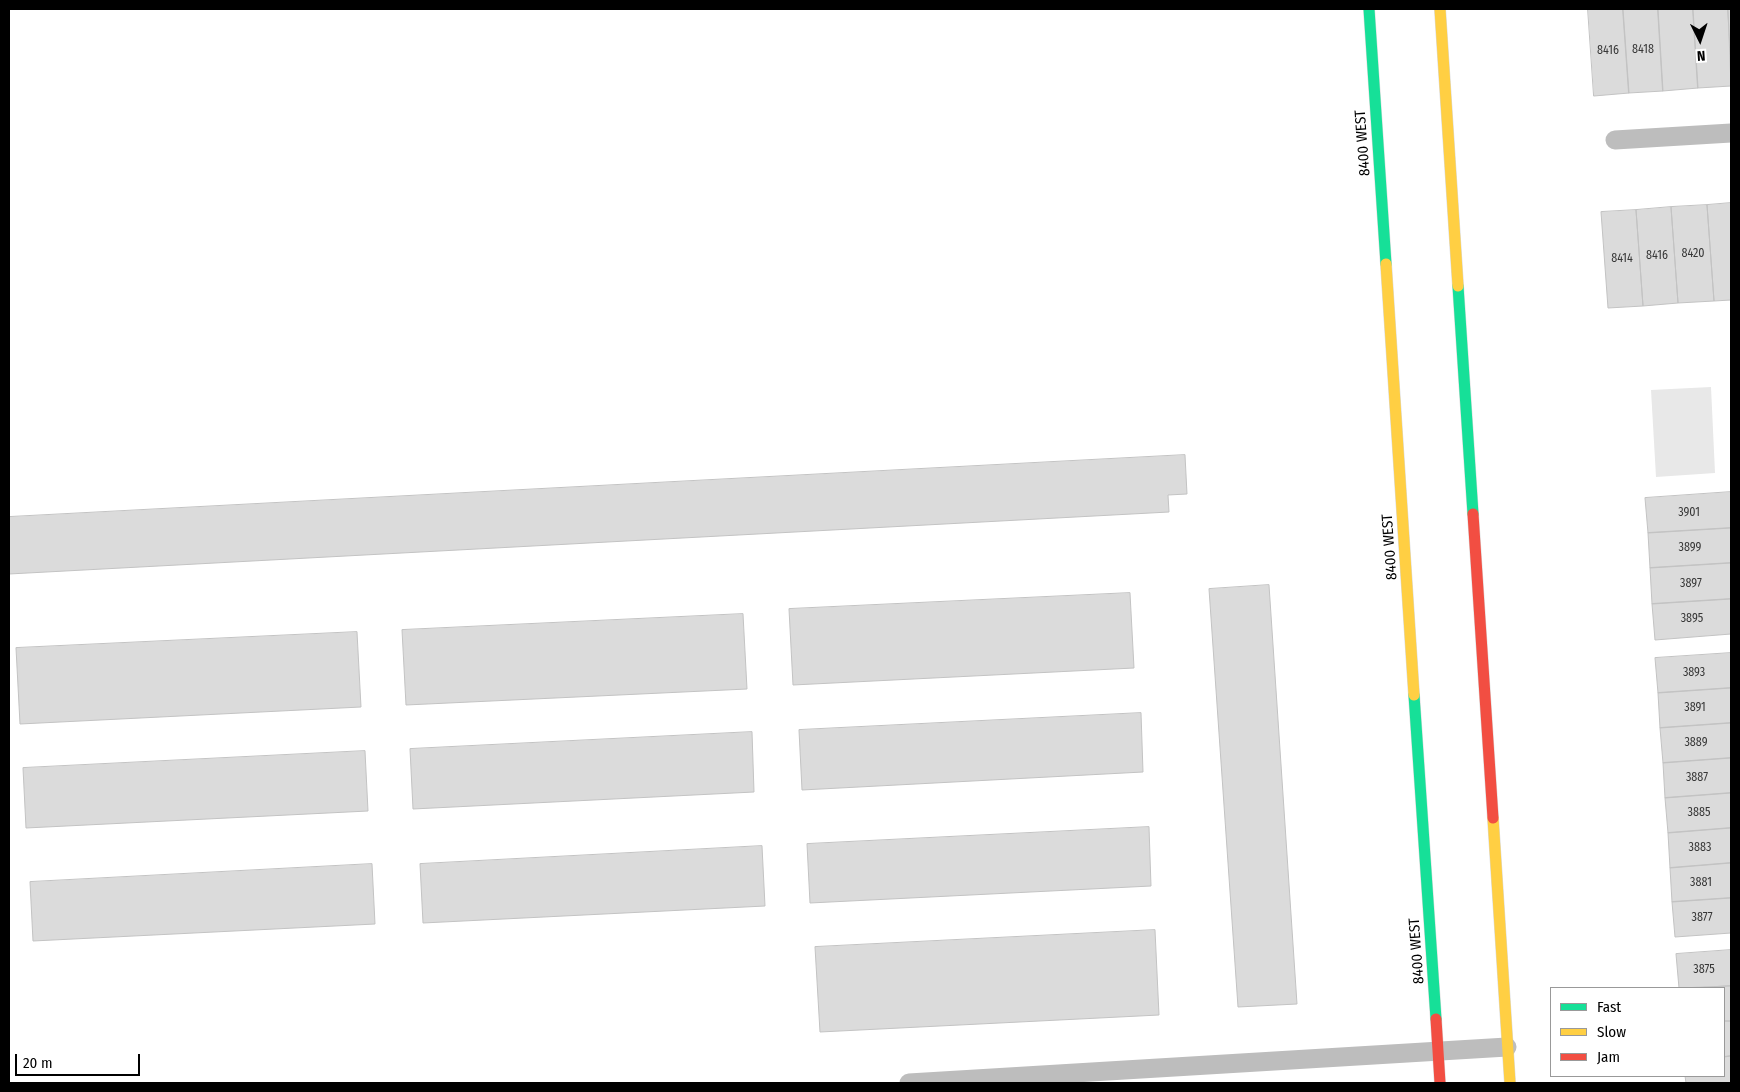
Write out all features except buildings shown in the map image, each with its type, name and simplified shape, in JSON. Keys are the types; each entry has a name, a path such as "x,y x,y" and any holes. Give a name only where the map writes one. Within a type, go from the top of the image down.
{"main road":[{"name":"8400 WEST","path":"1369,9 1440,1083"},
{"path":"1440,9 1510,1083"}],"lane":[{"path":"1615,140 1731,133"},
{"path":"909,1083 1507,1047"}],"shaded area":[{"path":"1711,387 1715,473 1656,477 1651,390"}],"traffic: fast":[{"path":"1369,9 1386,264"},
{"path":"1458,286 1473,514"},
{"path":"1414,695 1436,1019"}],"traffic: slow":[{"path":"1440,9 1458,286"},
{"path":"1386,264 1414,695"},
{"path":"1493,818 1510,1083"}],"traffic: jam":[{"path":"1473,514 1493,818"},
{"path":"1436,1019 1440,1083"}]}
